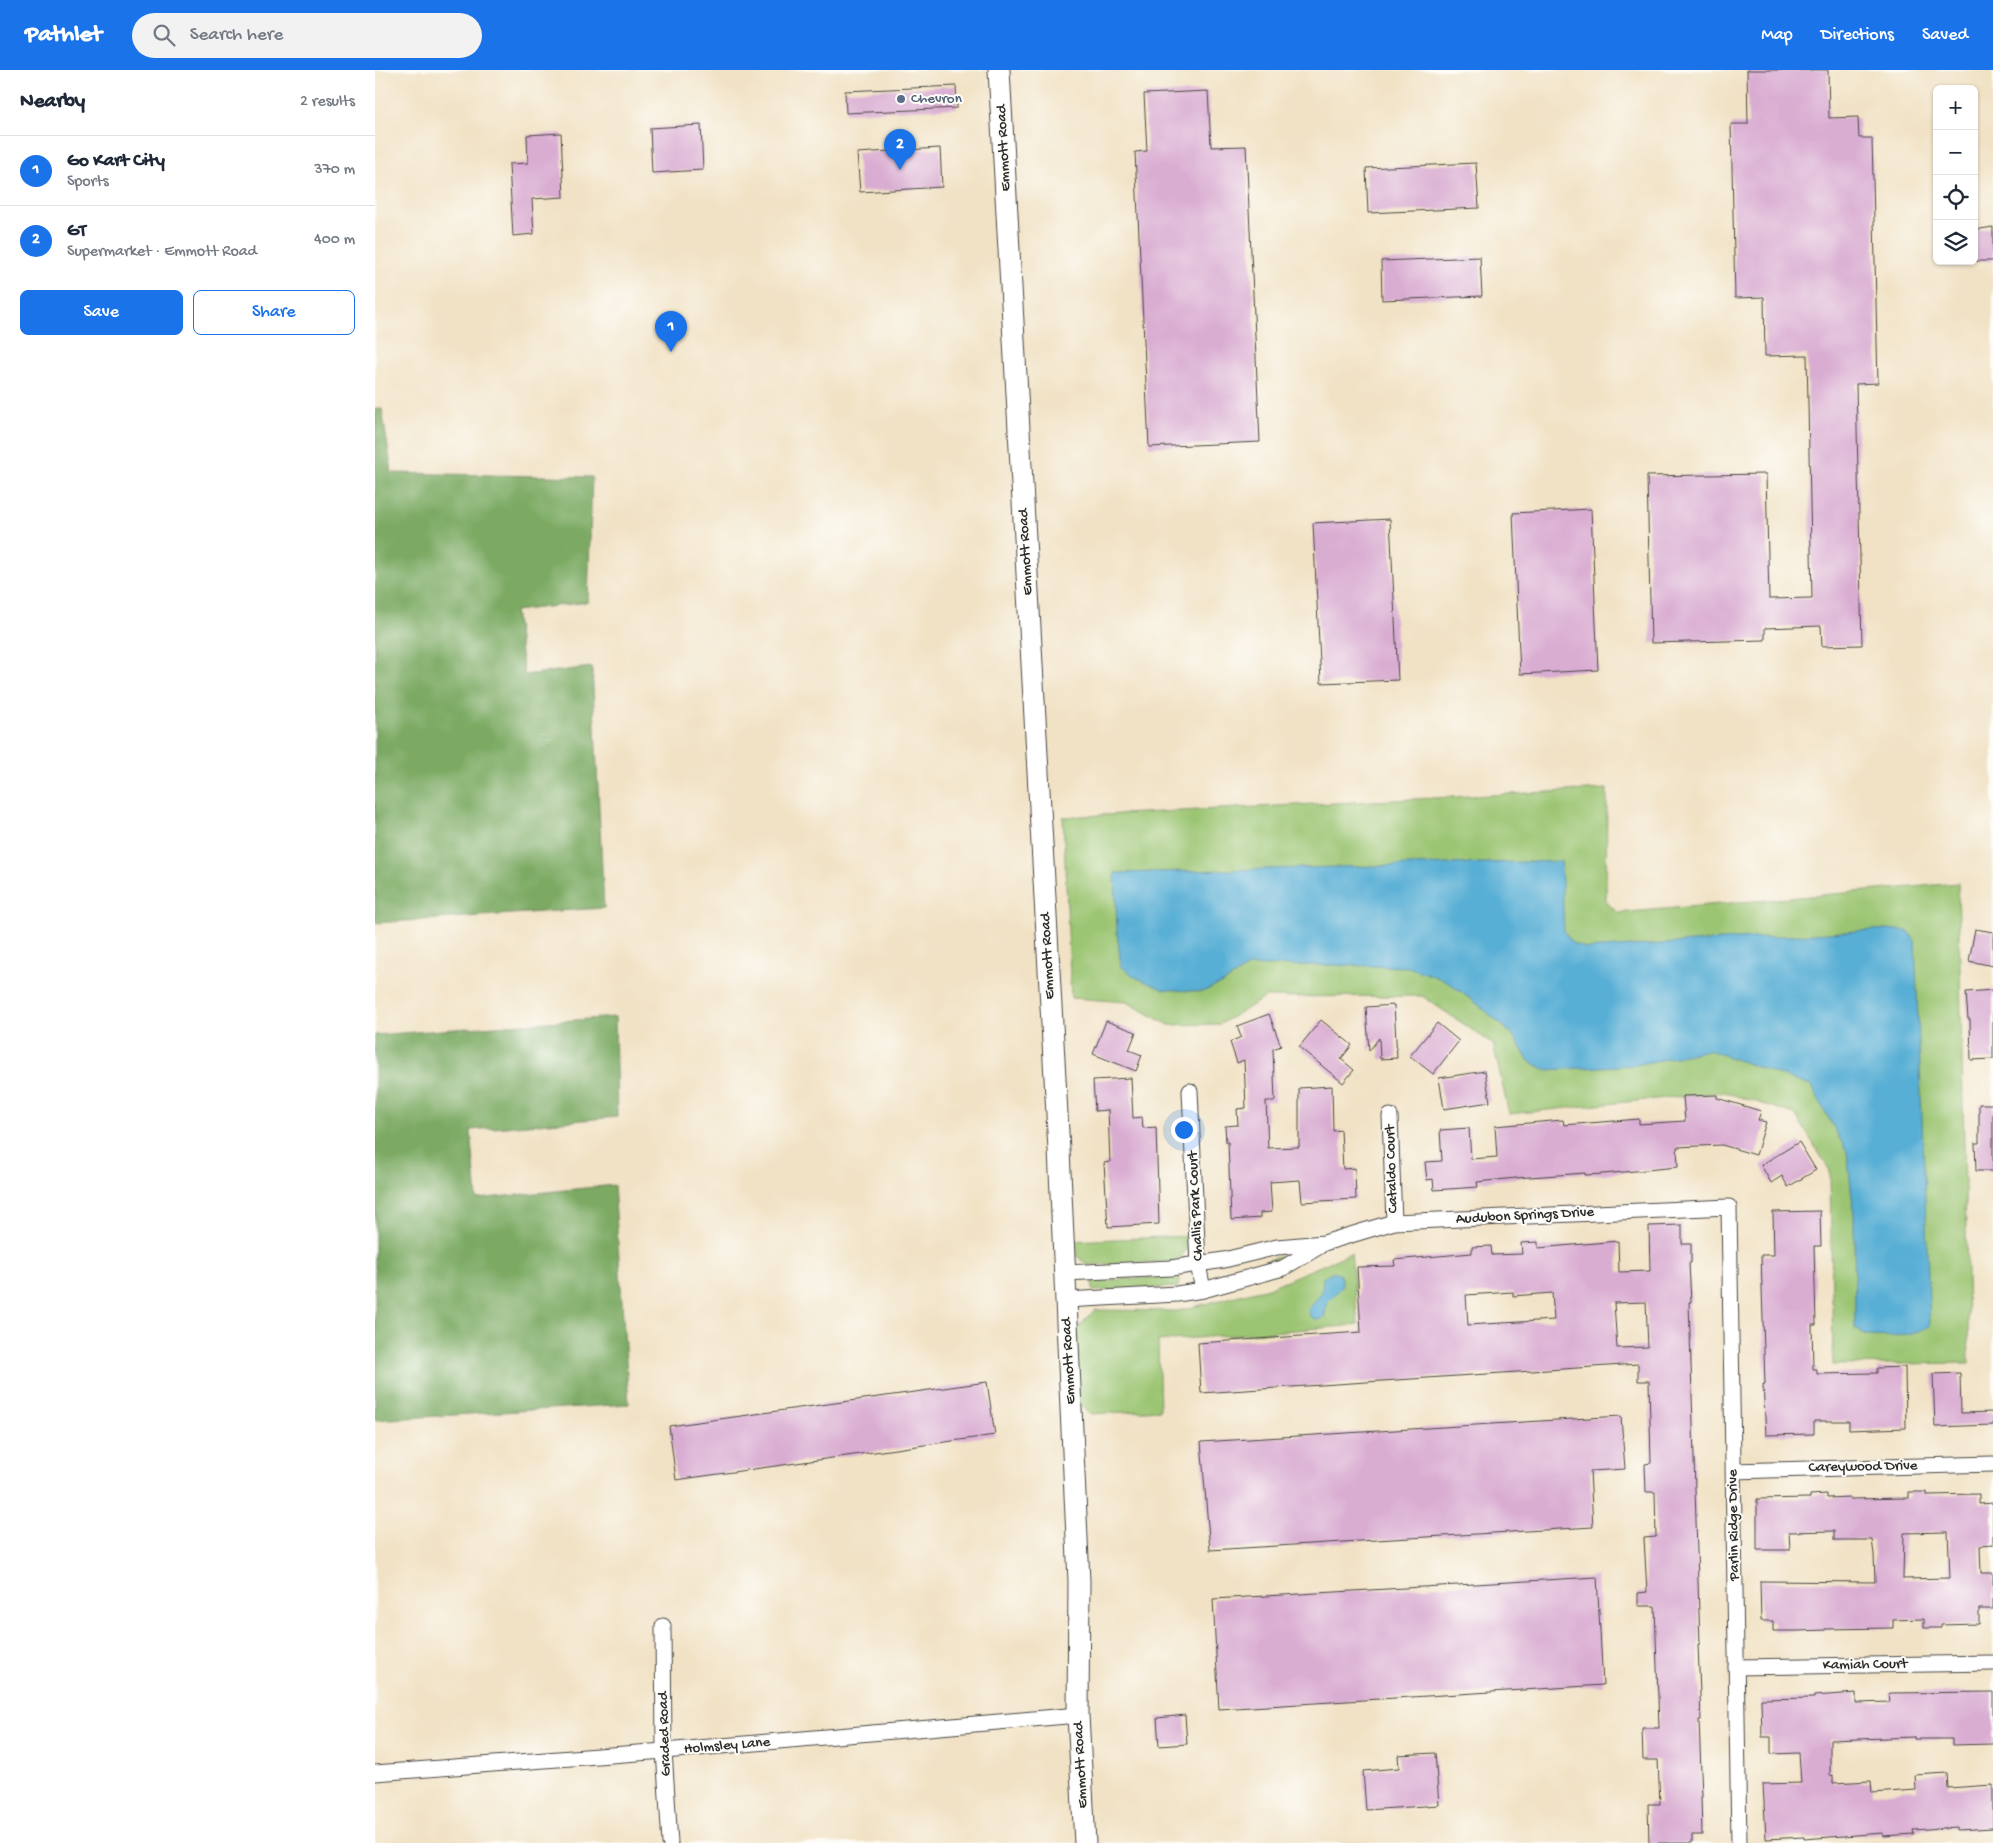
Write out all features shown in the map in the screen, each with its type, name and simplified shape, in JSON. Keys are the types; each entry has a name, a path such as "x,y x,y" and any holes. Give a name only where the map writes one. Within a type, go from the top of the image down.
{"street":[{"name":"Emmott Road","path":"999,70 1065,1273 1079,1581 1078,1715 1085,1843"},
{"name":"Challis Park Court","path":"1190,1091 1198,1264 1203,1290"},
{"name":"Cataldo Court","path":"1391,1116 1394,1222"},
{"name":"Audubon Springs Drive","path":"1065,1273 1162,1268 1224,1260 1277,1247 1324,1243 1394,1222 1729,1207"},
{"name":"Parlin Ridge Drive","path":"1729,1207 1739,1843"},
{"name":"Audubon Springs Drive","path":"1066,1300 1177,1294 1203,1290 1283,1268 1324,1243"},
{"name":"Careywood Drive","path":"1734,1471 1993,1464"},
{"name":"Graded Road","path":"663,1626 664,1751 670,1843"},
{"name":"Kamiah Court","path":"1736,1667 1993,1663"},
{"name":"Holmsley Lane","path":"375,1773 664,1751 1078,1715"}],"green space":[{"path":"375,409 382,409 392,473 592,477 588,602 515,611 524,675 592,667 604,908 375,923"},
{"path":"1607,789 1606,902 1618,913 1958,883 1969,1363 1833,1365 1830,1171 1795,1114 1724,1092 1509,1114 1493,1044 1422,996 1266,997 1220,1024 1169,1025 1127,1002 1071,998 1063,817"},
{"path":"615,1017 617,1117 471,1130 477,1199 614,1185 629,1404 375,1420 375,1035"},
{"path":"1187,1236 1189,1247 1177,1261 1087,1265 1069,1249 1072,1241"},
{"path":"1351,1253 1358,1325 1158,1341 1160,1410 1091,1414 1071,1398 1075,1330 1095,1310 1177,1311 1268,1288"},
{"path":"1282,1256 1282,1261 1231,1277 1229,1272"},
{"path":"1180,1276 1178,1287 1093,1291 1092,1281"}],"water":[{"path":"1561,861 1564,931 1572,943 1587,949 1888,929 1908,931 1915,941 1930,1326 1909,1334 1885,1337 1866,1335 1855,1329 1854,1215 1847,1152 1811,1086 1709,1050 1636,1065 1546,1070 1528,1060 1513,1035 1480,1006 1445,980 1408,967 1334,965 1249,966 1225,982 1202,992 1162,989 1135,977 1121,966 1117,932 1115,873"},
{"path":"1331,1272 1339,1274 1342,1280 1342,1287 1327,1302 1324,1318 1316,1320 1310,1316 1308,1310 1322,1292 1323,1278"}],"building":[{"path":"1747,70 1828,70 1829,118 1858,117 1859,138 1872,138 1878,383 1856,384 1862,645 1822,646 1821,626 1765,628 1765,640 1651,643 1647,476 1766,474 1769,599 1812,598 1807,355 1765,356 1764,297 1735,298 1731,124 1748,124"},
{"name":"Chevron","path":"956,86 957,108 846,113 845,91"},
{"path":"1208,91 1211,147 1246,146 1260,442 1149,447 1135,152 1147,151 1144,94"},
{"path":"701,125 703,170 652,173 650,128"},
{"path":"561,133 564,197 532,199 534,234 513,236 509,164 528,163 527,135"},
{"path":"940,148 942,187 860,192 857,153"},
{"path":"1476,163 1479,208 1368,213 1366,168"},
{"path":"1993,227 1993,261 1978,261 1978,229"},
{"path":"1480,257 1482,296 1382,300 1381,261"},
{"path":"1591,509 1598,670 1520,674 1513,513"},
{"path":"1390,519 1398,680 1321,683 1313,523"},
{"path":"1975,929 1993,932 1993,966 1969,961"},
{"path":"1993,990 1993,1059 1971,1060 1970,1019 1968,1019 1966,992"},
{"path":"1394,1005 1397,1058 1380,1059 1379,1038 1369,1051 1366,1007"},
{"path":"1269,1014 1281,1046 1273,1049 1275,1101 1266,1101 1268,1148 1299,1147 1299,1088 1332,1086 1333,1131 1341,1130 1343,1169 1355,1168 1356,1199 1302,1202 1300,1180 1270,1182 1272,1212 1260,1213 1260,1218 1231,1220 1228,1142 1226,1142 1225,1126 1238,1125 1237,1109 1246,1108 1244,1060 1237,1063 1230,1042 1241,1037 1237,1026"},
{"path":"1321,1020 1352,1045 1341,1059 1354,1070 1343,1083 1299,1047"},
{"path":"1106,1021 1136,1032 1129,1050 1142,1055 1136,1071 1093,1054"},
{"path":"1437,1023 1459,1041 1433,1074 1410,1056"},
{"path":"1485,1071 1490,1102 1444,1109 1439,1078"},
{"path":"1131,1078 1133,1118 1142,1117 1143,1128 1156,1127 1159,1224 1108,1227 1104,1163 1110,1162 1108,1110 1095,1111 1093,1080"},
{"path":"1717,1095 1717,1098 1761,1111 1758,1120 1766,1122 1756,1155 1722,1145 1677,1147 1678,1167 1603,1174 1585,1175 1585,1173 1516,1178 1477,1182 1478,1187 1434,1190 1433,1179 1427,1180 1425,1162 1442,1161 1440,1130 1469,1128 1471,1159 1497,1157 1495,1126 1563,1120 1564,1125 1639,1119 1639,1124 1685,1121 1683,1096"},
{"path":"1979,1104 1993,1104 1993,1171 1976,1171 1975,1143 1979,1143"},
{"path":"1799,1142 1816,1170 1788,1187 1782,1176 1771,1183 1761,1165"},
{"path":"1820,1211 1821,1246 1814,1246 1816,1325 1812,1325 1813,1369 1817,1369 1817,1374 1877,1373 1877,1368 1905,1367 1906,1428 1849,1430 1849,1421 1814,1421 1814,1434 1766,1435 1763,1384 1765,1384 1761,1255 1774,1255 1773,1212"},
{"path":"1682,1225 1682,1244 1691,1244 1691,1263 1689,1263 1691,1302 1689,1302 1700,1644 1698,1644 1702,1797 1702,1835 1692,1835 1692,1843 1649,1843 1648,1804 1660,1804 1658,1760 1643,1760 1642,1728 1659,1728 1655,1606 1638,1606 1638,1593 1647,1592 1644,1538 1656,1537 1655,1492 1646,1492 1645,1464 1651,1463 1649,1381 1638,1381 1638,1364 1201,1393 1198,1343 1361,1332 1357,1267 1395,1266 1394,1260 1472,1253 1472,1247 1491,1246 1492,1255 1522,1254 1521,1243 1538,1242 1538,1248 1618,1241 1619,1272 1650,1271 1649,1226","holes":["1513,1292 1513,1296 1552,1293 1554,1320 1468,1325 1466,1295","1646,1302 1648,1347 1617,1348 1614,1303"]},
{"path":"1960,1373 1961,1413 1993,1412 1993,1425 1935,1427 1933,1374"},
{"path":"987,1382 995,1435 676,1480 669,1426"},
{"path":"1621,1416 1625,1469 1590,1471 1593,1527 1210,1550 1201,1442"},
{"path":"1909,1492 1927,1492 1927,1495 1979,1494 1979,1504 1993,1503 1993,1545 1980,1546 1981,1573 1993,1573 1993,1609 1979,1609 1979,1624 1941,1625 1941,1628 1924,1628 1924,1619 1893,1620 1893,1628 1773,1631 1773,1621 1761,1621 1760,1581 1875,1582 1872,1540 1834,1540 1834,1531 1789,1532 1790,1550 1757,1550 1757,1499 1810,1498 1810,1495 1827,1494 1827,1498 1909,1498","holes":["1948,1532 1950,1578 1903,1579 1904,1533"]},
{"path":"1597,1577 1603,1685 1219,1709 1213,1599"},
{"path":"1993,1692 1993,1744 1952,1745 1952,1739 1914,1739 1914,1737 1830,1740 1830,1776 1833,1775 1833,1783 1871,1781 1872,1793 1916,1790 1915,1775 1947,1773 1948,1788 1993,1785 1993,1828 1957,1830 1957,1827 1913,1830 1914,1834 1883,1836 1883,1833 1804,1839 1804,1837 1766,1839 1763,1784 1801,1783 1799,1753 1771,1754 1771,1737 1762,1737 1761,1699 1814,1698 1814,1696 1856,1693 1856,1703 1890,1702 1889,1693"},
{"path":"1185,1715 1187,1744 1159,1746 1157,1718"},
{"path":"1435,1753 1439,1805 1366,1810 1363,1771 1399,1768 1398,1755"}],"place":[{"name":"Chevron","path":"901,99"},
{"name":"GT","path":"900,170"},
{"name":"Go Kart City","path":"671,352"}]}
